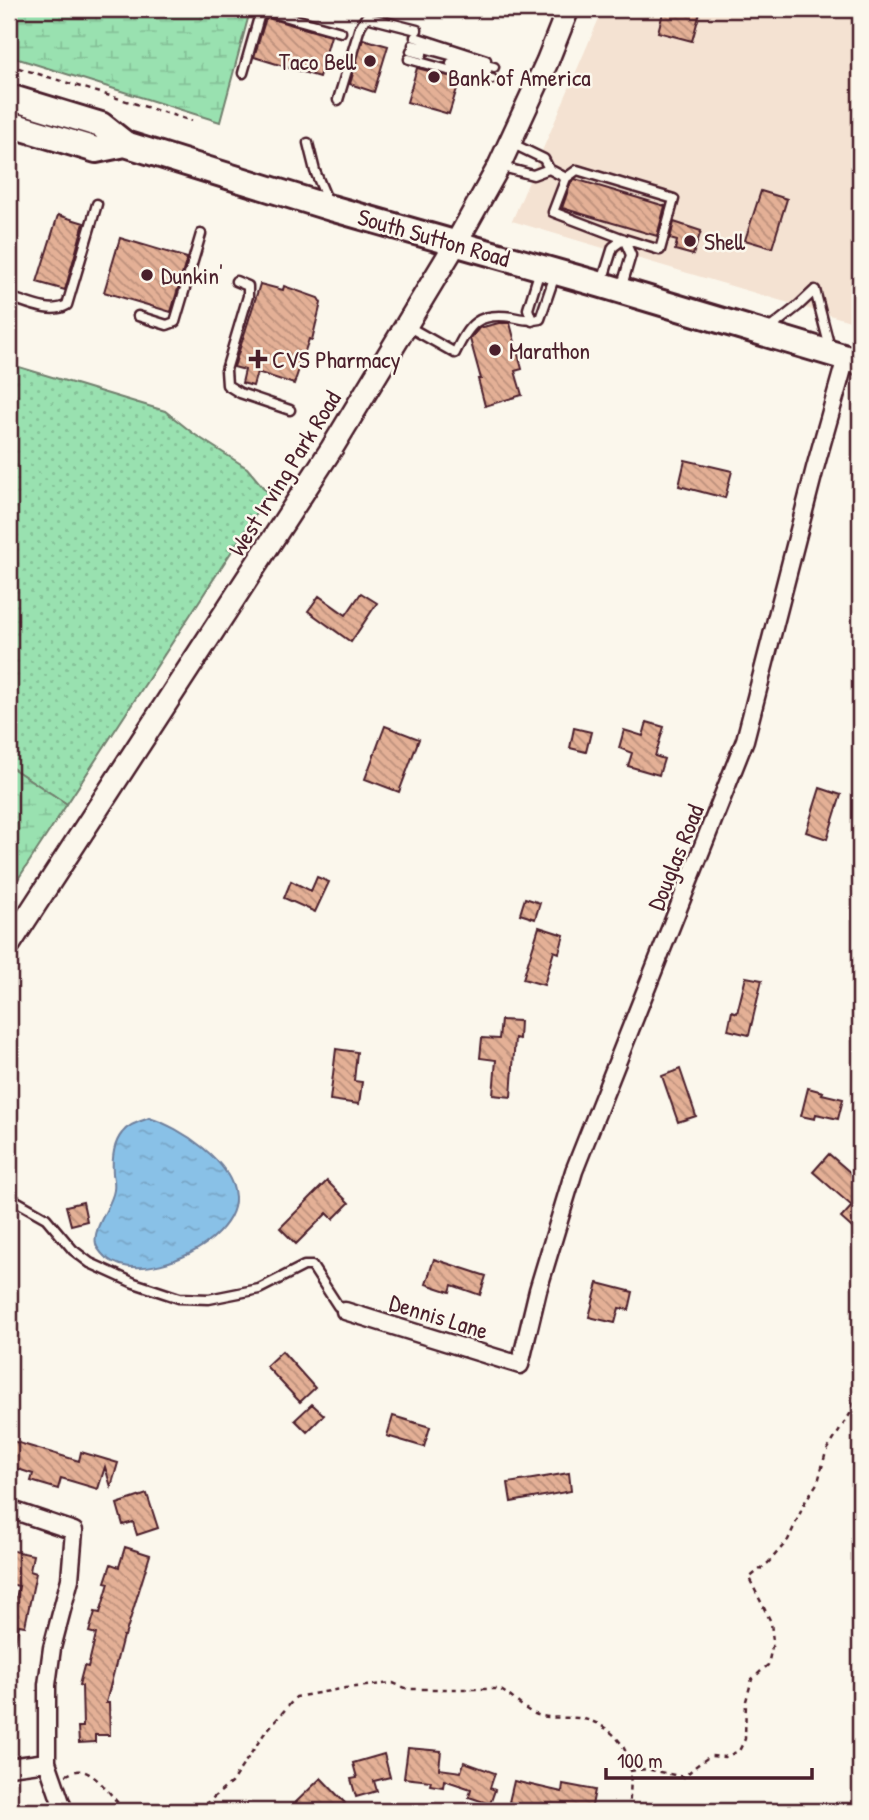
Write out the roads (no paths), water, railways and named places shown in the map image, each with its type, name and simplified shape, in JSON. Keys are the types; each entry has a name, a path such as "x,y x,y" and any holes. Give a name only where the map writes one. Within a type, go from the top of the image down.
{"main road":[{"name":"West Irving Park Road","path":"9,945 326,458 456,243 499,166 568,9"},
{"path":"9,97 101,125 125,144"},
{"name":"South Sutton Road","path":"9,124 96,150 125,144 331,208 846,357"}],"street":[{"name":"Douglas Road","path":"520,1364 538,1290 574,1171 746,740 846,357"},
{"name":"Dennis Lane","path":"345,1311 520,1364"},
{"path":"9,1509 74,1531 70,1579 52,1648 47,1685 47,1762 64,1811"},
{"path":"9,1768 47,1762"}],"lane":[{"path":"243,73 259,17 265,11 341,32"},
{"path":"338,100 360,27 366,17 413,44 448,70 494,70"},
{"path":"413,44 422,54"},
{"path":"413,44 494,70"},
{"path":"451,63 494,70"},
{"path":"510,142 544,159 549,169 566,178"},
{"path":"308,143 315,170 331,208"},
{"path":"499,166 533,175 549,169"},
{"path":"577,170 674,199 660,250 624,239 553,212 566,178 577,170"},
{"path":"9,297 52,309 61,309 67,304 97,204"},
{"path":"138,316 167,324 175,322 201,234"},
{"path":"611,288 631,255 624,239"},
{"path":"611,288 613,247 624,239"},
{"path":"406,326 456,353 464,333 486,316 500,315 532,321 540,318 548,270"},
{"path":"532,321 528,309 548,270"},
{"path":"236,281 248,286 248,296 226,370 226,385 240,393 290,410"},
{"path":"763,333 799,306 815,290 846,357"},
{"path":"9,1197 46,1218 73,1250 90,1263 156,1291 179,1298 209,1299 259,1290 304,1266 312,1266 338,1306 345,1311"}],"water":[{"path":"149,1118 175,1129 215,1159 232,1184 235,1203 225,1225 202,1246 175,1260 145,1267 131,1267 117,1264 105,1257 97,1248 96,1238 99,1224 114,1190 113,1164 117,1142 128,1127"}],"place":[{"name":"Taco Bell","path":"370,61"},
{"name":"Bank of America","path":"434,77"},
{"name":"Shell","path":"690,241"},
{"name":"Dunkin'","path":"147,275"},
{"name":"Marathon","path":"495,350"},
{"name":"CVS Pharmacy","path":"258,359"}]}
